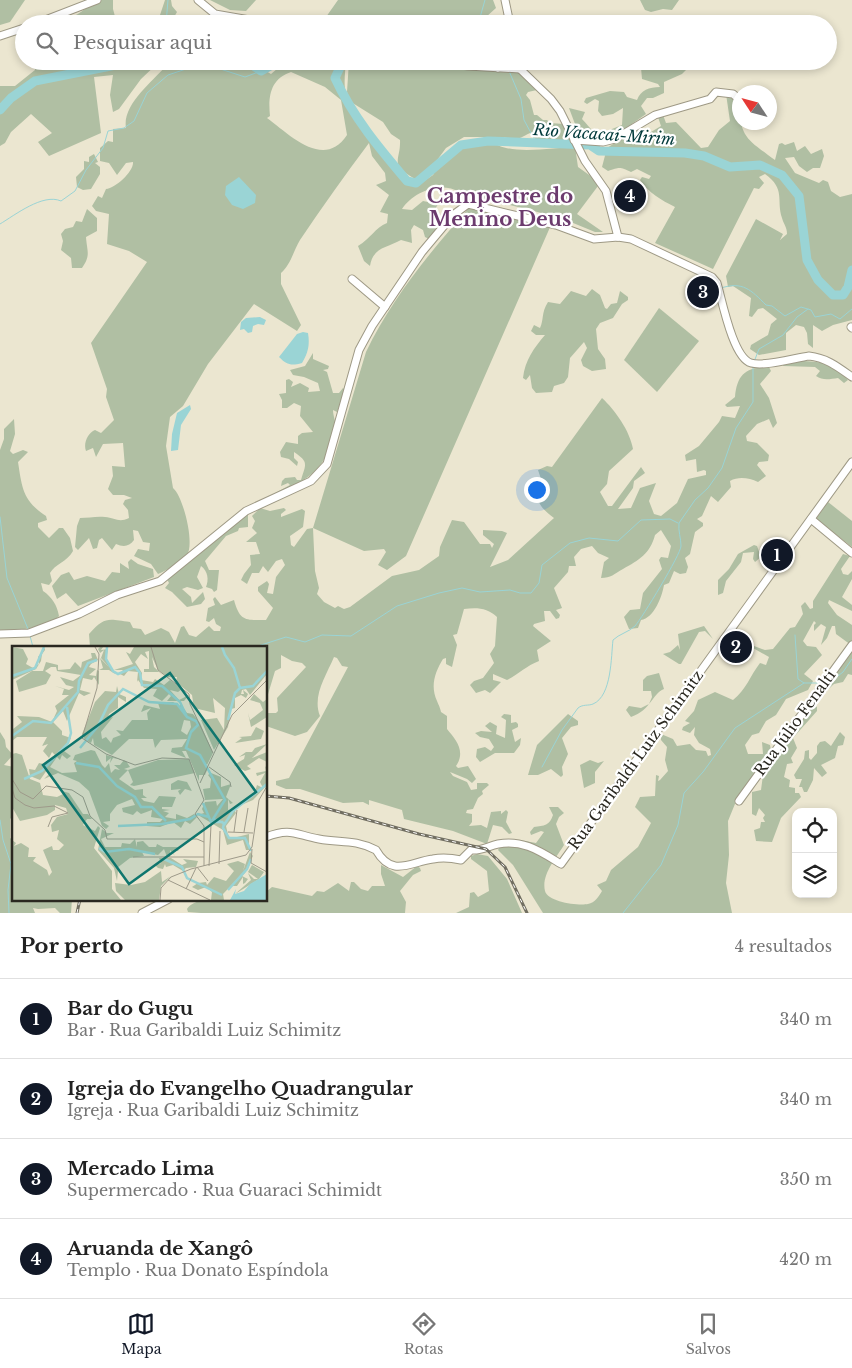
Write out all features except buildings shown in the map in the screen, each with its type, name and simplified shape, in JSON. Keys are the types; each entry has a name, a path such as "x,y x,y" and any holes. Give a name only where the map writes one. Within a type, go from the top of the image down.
{"street":[{"path":"58,15 97,0"},
{"path":"198,0 215,14 221,15"},
{"path":"505,0 508,15"},
{"path":"0,36 15,31"},
{"path":"521,70 550,99 560,112 585,161 606,191 618,237"},
{"path":"575,142 615,140 655,115 710,99 716,92 732,94"},
{"path":"0,634 29,632 79,614 117,596 160,581 246,511 311,481 327,464 359,350 422,252 453,215 468,204 556,225 594,239 618,237 630,239 712,278 717,283 731,331 741,355 749,363 758,364 809,356 818,357 832,363 852,377"},
{"path":"352,279 385,307"},
{"name":"Rua Garibaldi Luiz Schimitz","path":"268,836 286,831 316,838 356,842 376,850 381,858 399,867 408,867 435,858 461,860 471,850 480,851 495,844 516,843 535,848 561,864 852,462"},
{"path":"811,519 852,553"},
{"name":"Rua Júlio Fenalti","path":"739,801 852,645"},
{"path":"142,913 165,901"}],"green space":[{"path":"0,0 25,0 10,22 0,25"},
{"path":"102,0 113,0 115,15 76,15"},
{"path":"165,0 171,0 172,6 177,12 175,15 160,15"},
{"path":"210,0 256,0 246,11 230,10"},
{"path":"338,0 493,0 496,8 488,15 327,15"},
{"path":"640,0 679,0 672,10 663,9 651,12 645,10"},
{"path":"35,70 150,70 141,79 119,109 113,112 110,95 113,75 94,77 101,133 49,156 38,142 52,133 31,114 11,132 5,143 0,146 0,86 15,86"},
{"path":"162,70 264,70 271,74 276,70 345,70 347,100 364,129 372,134 389,158 413,184 418,185 433,175 440,163 465,143 491,140 498,145 519,150 575,147 578,167 592,177 598,186 577,214 603,232 595,232 561,218 452,189 436,188 420,193 402,209 412,210 423,201 438,204 432,215 442,218 446,211 452,213 429,239 425,237 423,230 414,225 411,230 412,243 401,240 381,249 374,255 370,266 364,261 358,246 387,223 388,214 380,212 389,195 376,185 386,181 385,173 372,156 369,143 308,228 287,266 281,273 281,284 301,325 297,331 254,304 208,364 183,406 170,417 166,446 173,488 181,500 187,520 190,541 187,555 169,569 158,574 151,564 134,556 138,549 149,551 150,543 143,542 138,531 133,530 134,540 130,544 123,546 116,544 112,550 102,538 99,540 97,548 93,549 89,538 78,550 75,547 77,526 80,518 102,517 120,520 129,518 128,510 123,504 125,500 132,498 124,495 113,495 108,489 113,476 112,466 125,467 123,443 103,444 96,457 93,448 86,451 85,448 90,433 95,430 101,433 114,420 106,397 107,389 91,343 147,262 129,251 107,244 109,214 96,211 92,206 98,196 102,198 106,189 119,182 128,174 133,166 133,162 126,163 117,175 109,163 100,161 100,148 108,141 113,142 113,129 126,128 126,119 129,111 139,94","holes":["291,72 325,87 341,100 347,135 338,145 328,150 307,146 267,118 270,116 269,102 275,84 284,75"]},
{"path":"348,70 485,70 518,73 531,82 537,90 528,92 526,95 530,100 534,115 550,123 564,124 571,141 556,140 539,143 530,133 515,139 504,137 504,141 499,142 490,137 464,137 446,148 432,167 415,179 401,170 399,166 400,140 391,134 383,122 351,102 347,92"},
{"path":"641,70 686,70 682,74 664,82 664,93 653,98 647,98 641,106 646,114 612,138 585,137 575,124 569,108 585,112 582,119 595,132 606,137 612,129 622,125 623,108 613,114 602,116 598,111 599,101 595,99 587,104 584,102 586,98 610,91 624,92 627,97 637,100 646,90 660,87 658,84 642,79"},
{"path":"726,94 732,98 732,130 744,130 752,142 775,160 779,144 782,143 785,145 794,142 797,151 805,146 811,154 822,149 824,156 820,168 813,168 807,172 799,166 794,157 785,158 795,173 819,183 823,180 828,182 831,191 840,197 852,194 852,320 833,325 822,331 813,325 813,348 808,344 807,333 804,327 796,325 786,333 786,350 759,355 750,349 751,345 768,335 771,324 777,319 763,308 758,309 752,317 749,316 751,298 733,286 728,287 726,276 756,219 783,234 780,240 787,234 780,212 778,190 772,179 765,174 759,177 764,183 759,189 754,188 713,269 655,243 675,207 656,196 640,180 642,177 649,179 651,176 637,169 631,172 620,168 608,171 602,167 607,148 636,129 651,132 661,126 658,117 663,115 666,123 676,122 701,148 708,147 719,130 730,121"},
{"path":"94,154 98,162 95,163 100,167 100,174 91,189 83,190 77,187 76,177 84,169 84,161 89,162 89,157"},
{"path":"470,207 551,225 406,556 387,570 378,565 386,552 384,549 364,551 313,528 366,352 400,294 426,258"},
{"path":"87,209 97,218 97,231 86,237 88,250 85,264 82,268 72,268 71,258 61,250 63,241 61,234 65,229 73,227 76,221 82,222"},
{"path":"592,289 600,295 607,309 611,304 617,303 620,291 628,297 628,300 622,304 613,318 600,323 596,329 598,349 605,359 606,369 592,371 583,366 581,360 587,348 584,342 570,358 568,377 564,383 554,386 552,392 536,393 532,388 530,375 526,380 523,378 531,355 545,335 536,335 531,331 534,325 540,328 548,302 560,304 571,291 586,296"},
{"path":"659,308 699,341 657,392 624,360"},
{"path":"313,353 313,359 329,366 328,369 323,370 327,372 333,393 339,393 343,388 345,390 337,412 333,410 335,424 332,442 321,465 312,473 292,486 266,498 290,485 288,483 281,486 285,478 295,477 297,480 301,480 303,475 305,464 302,458 294,452 294,458 298,462 297,466 289,459 281,457 280,452 286,442 298,444 298,436 302,433 313,432 300,416 301,406 294,403 287,408 282,408 282,400 279,394 286,393 286,380 289,379 293,382 291,387 300,383 309,388 308,392 320,391 318,383 293,375 290,370 305,366"},
{"path":"801,361 828,364 839,370 848,380 844,383 838,378 821,379 816,376 820,371 815,367 783,366 784,363"},
{"path":"761,367 769,367 771,371 760,384 769,398 777,423 773,428 769,419 757,424 746,436 747,441 757,443 769,455 768,461 759,462 757,465 766,476 758,482 744,478 730,481 731,487 718,502 711,496 702,516 697,519 703,523 703,526 695,532 690,554 685,558 688,567 686,573 680,574 674,571 669,583 664,585 657,606 650,615 641,620 638,628 629,629 624,617 630,610 640,609 643,593 662,569 659,560 661,557 668,558 671,546 661,530 655,535 653,542 643,556 634,563 607,577 601,578 604,562 609,558 598,553 592,546 581,549 574,557 576,566 569,566 568,572 554,588 562,608 556,610 560,615 559,618 556,619 550,611 544,611 545,621 533,626 551,641 537,650 539,661 507,680 493,674 493,680 501,682 490,693 485,690 476,693 470,685 474,681 483,678 494,663 490,654 495,646 497,617 482,609 464,609 457,634 453,635 457,645 452,667 446,664 446,658 443,659 436,674 434,690 441,712 447,716 447,729 459,746 460,755 456,766 458,768 468,766 476,779 472,783 450,772 453,776 467,782 471,790 477,789 477,783 487,783 489,785 482,791 483,794 478,798 473,809 467,810 466,813 472,814 472,822 469,826 481,825 487,828 491,812 501,811 501,814 506,810 508,812 506,822 512,833 509,834 502,827 493,825 487,844 453,831 404,819 402,810 369,800 369,805 363,802 343,803 300,789 286,789 276,785 276,781 289,778 348,667 342,666 337,658 334,657 319,694 318,709 320,716 307,732 295,736 268,727 268,713 276,713 278,711 277,698 306,667 302,663 292,661 281,655 281,668 275,671 268,694 268,646 90,646 89,634 99,624 107,620 130,622 133,628 141,629 145,635 161,628 169,632 175,643 181,627 184,626 189,635 196,637 209,626 214,631 220,631 221,627 216,624 214,618 209,622 206,621 208,608 215,605 213,599 215,597 221,605 234,600 241,616 245,618 266,620 273,608 258,591 258,587 267,581 269,584 267,593 273,594 276,577 285,565 282,559 276,561 268,572 263,566 259,573 252,573 247,584 241,580 251,565 250,555 260,554 256,542 246,542 257,533 252,528 255,521 252,516 260,508 270,511 284,508 286,510 281,514 281,517 302,509 305,511 303,527 290,536 291,545 294,547 307,529 313,528 315,571 319,588 317,594 324,602 335,608 338,606 344,609 350,607 392,576 419,570 439,556 440,547 452,520 464,522 480,544 490,544 492,548 494,544 483,535 483,530 507,533 490,567 508,560 554,518 544,510 537,496 538,485 541,479 538,470 547,466 552,467 602,398 621,421 629,435 633,449 609,471 607,484 600,492 608,506 612,506 641,467 645,473 634,481 633,488 618,509 631,508 640,488 656,483 649,501 654,514 661,516 677,503 688,479 706,475 704,470 697,472 696,459 686,461 685,455 699,446 722,416 735,418 740,406 727,407 725,405 735,397 738,383 744,373"},
{"path":"14,419 15,434 10,451 13,454 23,450 28,452 18,462 23,487 28,499 32,505 46,516 47,520 38,523 38,527 49,538 59,528 63,528 70,538 73,551 68,558 50,573 52,581 49,585 41,583 43,591 55,605 59,616 40,626 0,630 0,450 4,439 4,429"},
{"path":"828,502 852,521 852,547 816,519"},
{"path":"248,513 248,527 239,528 238,531 226,536 205,561 209,570 219,570 217,590 214,592 206,587 207,576 201,566 197,577 203,588 198,590 187,587 182,589 191,597 192,603 203,592 205,599 201,604 187,607 172,592 165,588 169,583 167,579"},
{"path":"754,545 757,546 761,557 755,562 753,559 754,552 743,553 741,562 726,581 723,593 718,595 718,580 729,569 738,554"},
{"path":"843,554 850,556 841,569 843,574 848,575 852,571 852,579 842,597 852,605 852,611 829,600 828,603 837,615 852,625 851,645 836,634 835,626 832,626 827,638 821,645 826,627 821,624 814,631 816,623 814,621 803,641 807,646 816,647 822,655 804,674 813,681 808,690 786,699 776,715 766,721 759,733 752,735 745,745 748,754 763,754 762,742 770,745 771,750 737,799 728,821 729,855 726,883 732,913 543,913 513,865 498,850 502,845 515,840 536,843 544,832 541,831 531,835 530,832 534,827 544,825 550,821 553,815 549,807 558,807 564,813 559,817 556,824 564,845 547,873 544,885 545,891 552,898 571,904 595,901 602,891 597,885 606,881 611,870 638,847 651,823 635,807 640,797 655,796 656,775 659,776 658,781 668,771 665,760 667,747 661,740 661,734 673,739 677,746 690,744 696,750 706,751 708,756 711,755 710,749 699,743 694,735 695,727 690,733 682,730 683,727 690,723 685,721 694,711 698,700 715,692 733,700 737,696 760,663 766,665 769,657 753,648 754,646 765,650 773,649 790,628 795,627 803,614 801,606 805,602 810,609 813,608 813,601"},
{"path":"131,559 138,564 153,569 154,577 78,606 66,593 57,599 52,586 61,575 69,572 74,580 87,576 105,581 112,572 120,573 120,563 129,569 128,562"},
{"path":"704,626 713,639 705,631 699,632 681,664 663,654 670,652 678,645 680,650 678,634"},
{"path":"852,651 852,675 848,674 843,682 834,684 819,698 829,680"},
{"path":"659,673 664,689 650,702 652,697 651,691 643,691 643,680 647,676"},
{"path":"648,704 638,714 631,717 626,710 629,706 641,708"},
{"path":"815,706 817,711 793,738 797,748 791,758 793,763 787,764 784,777 790,780 789,787 795,788 795,793 799,793 801,797 781,818 772,842 756,841 754,830 760,828 761,822 765,822 763,818 765,815 759,808 756,816 752,814 752,792 761,790 763,775 809,709"},
{"path":"504,714 511,715 511,723 516,722 518,724 518,727 512,730 515,742 521,738 520,745 514,753 495,753 480,762 476,757 477,749 485,747 491,751 494,747 489,739 480,737 475,733 481,731 492,732 485,726 490,722 497,726 496,734 505,738 506,720 501,717"},
{"path":"568,714 578,721 578,725 571,727 562,738 568,754 562,767 563,775 561,777 551,769 538,775 528,775 537,745"},
{"path":"0,732 5,740 6,747 12,754 4,765 12,767 10,838 12,840 12,901 72,901 71,913 60,913 55,908 33,908 35,913 0,913"},
{"path":"840,732 845,737 843,745 838,746 835,758 821,765 827,773 822,777 814,768 813,780 807,792 804,792 802,787 799,787 802,779 796,779 794,775 804,759 805,751 809,750 809,758 811,760 817,753 817,746 820,742 825,741 831,746"},
{"path":"590,760 598,763 604,761 595,772 595,783 584,788 580,765"},
{"path":"477,854 488,856 507,879 522,913 456,913 469,907 470,893 474,892 478,897 489,891 487,871 471,859 471,856"},
{"path":"381,865 403,877 417,866 420,868 421,871 413,875 400,891 406,902 405,913 201,913 188,912 187,909 192,904 201,901 268,901 268,890 272,887 312,896 317,891 324,892 338,883 349,891 351,882 354,882 361,889 368,891 372,886 385,886 381,874"}],"water":[{"path":"239,177 256,195 255,203 243,209 232,205 225,195 226,186"},
{"path":"260,317 266,320 264,325 258,324 253,326 252,332 248,333 244,329 240,330 241,322 246,318"},
{"path":"308,333 309,341 302,363 292,365 287,363 279,357 297,334"},
{"path":"190,405 191,409 181,425 178,450 171,451 172,434 177,413"}],"waterway":[{"path":"167,15 168,0"},
{"path":"481,15 485,0"},
{"name":"Rio Vacacaí-Mirim","path":"0,110 11,98 35,81 91,70"},
{"path":"0,224 38,202 54,199 61,201 75,191 86,170 103,148 108,131 124,128 134,121 147,93 168,75 183,70"},
{"path":"223,70 245,77 261,71"},
{"name":"Rio Vacacaí-Mirim","path":"339,70 335,78 350,106 367,132 407,181 416,183 461,145 488,141 590,145 599,151 685,153 704,156 730,167 760,165 782,175 799,196 807,260 818,280 833,295 843,295 848,287 852,270"},
{"path":"509,71 521,99 524,120 537,144"},
{"path":"721,288 729,286 746,288 766,305 772,306 785,316 801,307 811,310 815,317 831,314 840,319 852,309"},
{"path":"754,362 759,349 783,335 797,317 808,309"},
{"path":"542,767 562,730 578,708 593,704 604,693 611,665 613,640 635,626 675,561 681,546 679,523 695,500 708,488 722,468 736,428 753,402 753,366"},
{"path":"0,517 7,578 28,629"},
{"path":"258,646 286,637 305,642 322,635 351,636 397,606 462,588 480,592 510,590 520,593 531,593 539,583 542,565 570,543 589,538 618,541 641,520 670,519 678,523"},
{"path":"795,635 798,679 804,683 820,683"},
{"path":"30,636 33,646"},
{"path":"829,683 843,672 852,659"},
{"path":"623,913 661,865 678,825 684,793 703,772 735,728 804,683"},
{"path":"0,820 3,840 11,864 8,890 9,913"}],"railway":[{"path":"268,796 289,798 419,834 486,849 505,867 527,913"},
{"path":"77,913 80,901"}],"place":[{"name":"Aruanda de Xangô","path":"630,196"},
{"name":"Mercado Lima","path":"703,292"},
{"name":"Bar do Gugu","path":"777,555"},
{"name":"Igreja do Evangelho Quadrangular","path":"736,647"}],"district":[{"name":"Campestre do Menino Deus","path":"500,208"}]}
